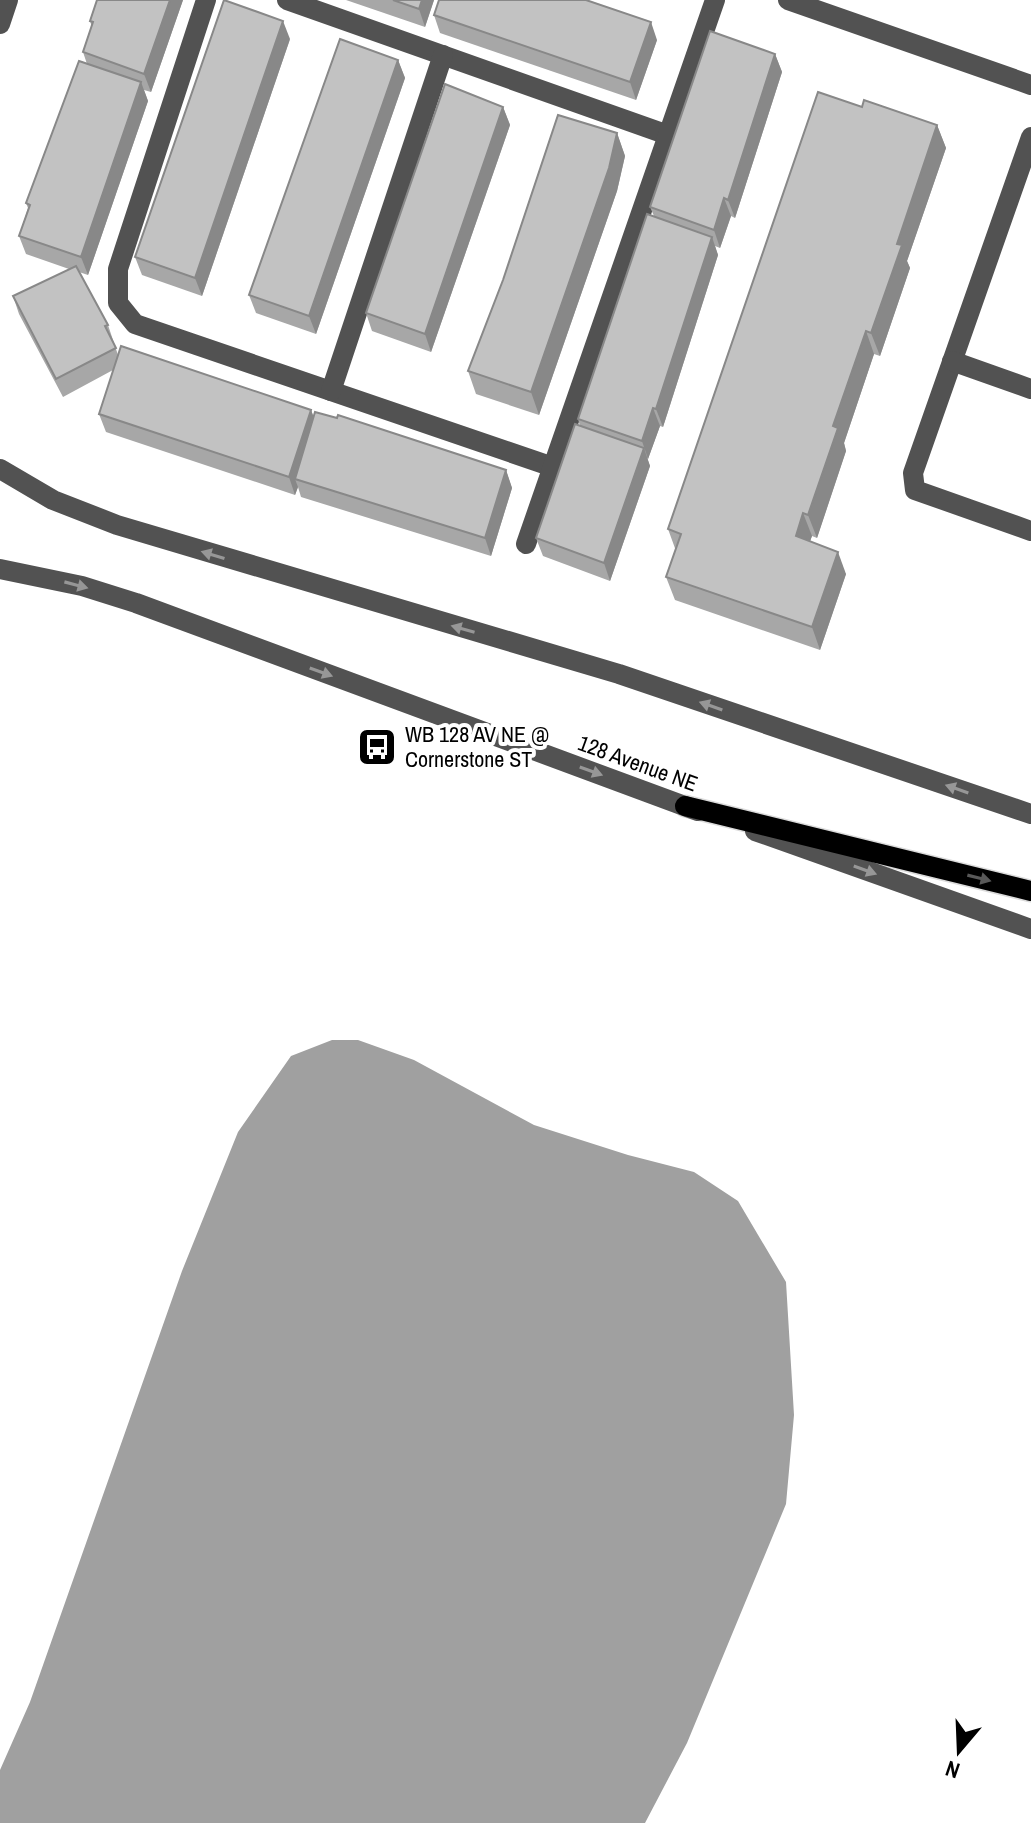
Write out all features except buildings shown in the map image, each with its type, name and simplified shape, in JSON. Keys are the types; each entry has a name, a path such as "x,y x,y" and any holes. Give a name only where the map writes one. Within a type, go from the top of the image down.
{"main road":[{"path":"685,806 1031,891"}],"street":[{"path":"0,24 8,0"},
{"path":"206,0 118,269 118,303 135,324 553,467"},
{"path":"287,0 668,135"},
{"path":"526,544 715,0"},
{"path":"788,0 1031,85"},
{"path":"331,391 443,55"},
{"path":"1031,137 913,473 915,490 1031,531"},
{"path":"952,361 1031,389"},
{"path":"0,469 53,500 117,525 619,674 1031,814"},
{"name":"128 Avenue NE","path":"0,569 82,586 136,603 685,806 1031,929"}],"shaded area":[{"path":"332,1040 358,1040 414,1060 534,1125 694,1172 738,1201 786,1282 794,1415 786,1504 687,1743 645,1823 0,1823 0,1770 30,1702 182,1271 238,1132 291,1056"}],"place":[{"name":"WB 128 AV NE @ Cornerstone ST","path":"377,747"}]}
